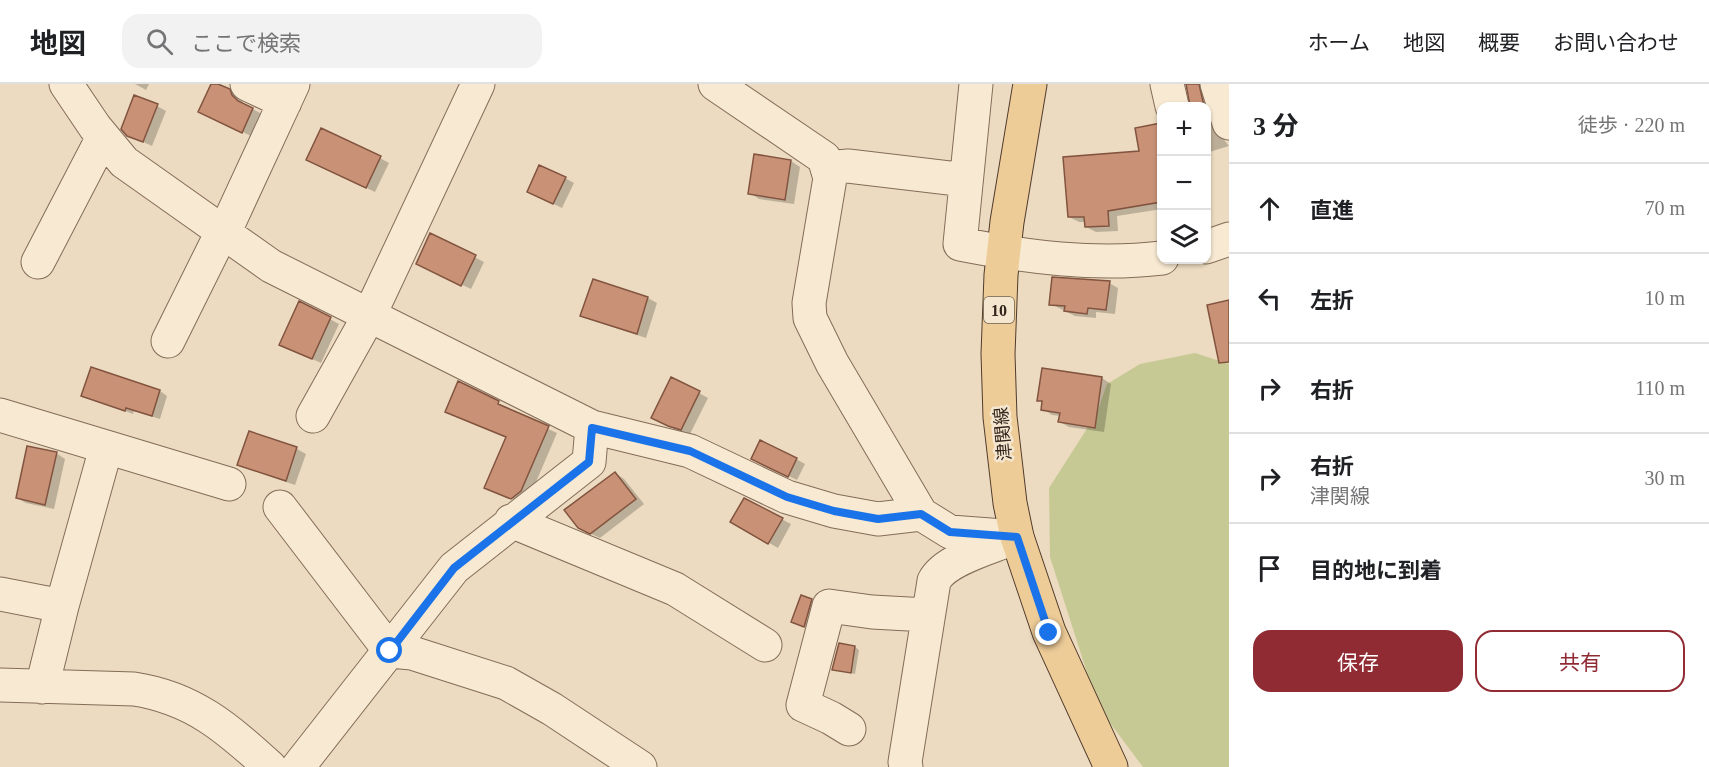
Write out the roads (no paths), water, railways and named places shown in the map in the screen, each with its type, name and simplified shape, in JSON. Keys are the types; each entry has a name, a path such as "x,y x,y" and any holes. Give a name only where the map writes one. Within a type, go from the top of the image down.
{"main road":[{"name":"津関線","path":"1030,84 1003,252 998,354 1000,417 1010,502 1017,537 1049,633 1111,767"}],"street":[{"path":"66,84 103,137 129,166 271,266 592,428 690,451 787,497 834,511 878,519 921,514"},
{"path":"168,341 224,231 289,93 247,84"},
{"path":"313,416 370,314 478,84"},
{"path":"715,84 824,158 830,178 809,303 810,318 832,363 921,514 950,532 1017,537"},
{"path":"976,84 960,244 1041,258 1133,262 1157,259"},
{"path":"1167,84 1171,102"},
{"path":"1217,84 1229,123"},
{"path":"39,262 103,137"},
{"path":"827,168 848,166 966,180"},
{"path":"1211,245 1229,239"},
{"path":"0,416 229,484"},
{"path":"298,767 454,568 589,462 592,428"},
{"path":"42,687 106,448"},
{"path":"280,507 390,651 412,653 506,683 552,709 640,767"},
{"path":"511,521 675,589 765,645"},
{"path":"906,767 927,615 934,581 938,573 966,555 1017,537"},
{"path":"0,594 62,606"},
{"path":"849,729 802,705 829,606 872,612 927,615"},
{"path":"0,685 134,689 151,692 184,704 216,720 270,767"}]}
